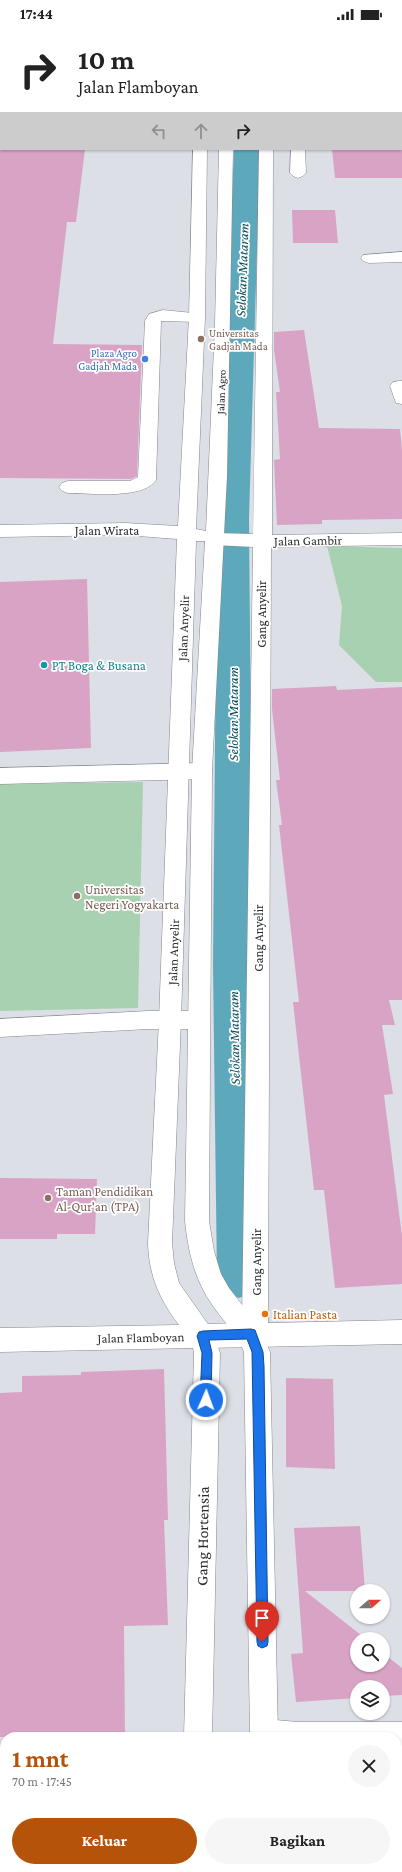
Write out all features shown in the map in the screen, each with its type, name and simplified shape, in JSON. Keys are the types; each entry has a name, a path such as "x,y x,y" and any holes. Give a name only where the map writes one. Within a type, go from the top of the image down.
{"main road":[{"path":"187,533 197,316 200,150"},
{"name":"Jalan Agro","path":"220,539 226,150"},
{"name":"Gang Anyelir","path":"254,1334 258,541 266,150"},
{"path":"298,150 298,173"},
{"path":"369,258 402,257"},
{"path":"68,487 133,487 147,480 153,321 155,317 163,316 197,316"},
{"name":"Jalan Wirata","path":"0,531 125,529 187,533 220,539"},
{"name":"Jalan Anyelir","path":"187,533 170,1020 160,1243 161,1267 172,1294 203,1336"},
{"name":"Jalan Gambir","path":"220,539 258,541 402,539"},
{"name":"Jalan Anyelir","path":"220,539 202,771 197,1221 200,1250 208,1275 220,1295 254,1334"},
{"path":"0,776 202,771"},
{"path":"0,1028 148,1020 199,1020"},
{"name":"Jalan Flamboyan","path":"0,1340 402,1332"},
{"path":"254,1334 259,1366 264,1732"},
{"name":"Gang Hortensia","path":"198,1732 207,1353 203,1336"}],"green space":[{"path":"327,546 402,548 402,682 376,682 339,645 342,606"},
{"path":"143,782 138,1008 0,1011 0,784"}],"building":[{"path":"0,150 85,150 76,222 67,222 53,344 142,345 137,476 131,479 0,478"},
{"path":"332,150 402,150 402,178 335,178"},
{"path":"292,210 335,210 338,243 293,243"},
{"path":"304,330 319,428 400,429 402,450 402,519 322,520 322,524 277,525 274,460 280,459 276,392 280,392 274,350 274,332"},
{"name":"PT Boga & Busana","path":"87,579 91,748 0,752 0,582"},
{"path":"336,686 337,690 402,687 402,1000 389,1000 395,1025 382,1025 393,1094 384,1095 402,1236 402,1284 335,1288 324,1190 314,1190 293,1002 299,1002 279,825 282,825 276,780 280,780 272,709 272,689"},
{"name":"Taman Pendidikan Al-Qur'an (TPA)","path":"0,1178 97,1179 95,1234 57,1234 57,1239 0,1239"},
{"path":"164,1369 168,1520 164,1520 168,1625 124,1626 125,1732 0,1732 0,1393 22,1392 22,1376 81,1375 81,1372"},
{"path":"286,1378 333,1379 335,1469 286,1467"},
{"path":"360,1526 364,1584 350,1584 350,1591 305,1591 357,1632 350,1632 350,1672 390,1672 390,1659 402,1668 402,1695 390,1696 390,1680 350,1680 350,1698 296,1702 291,1654 303,1653 294,1528"}],"waterway":[{"name":"Selokan Mataram","path":"239,1278 233,966 233,519 247,150"}],"place":[{"name":"Universitas Gadjah Mada","path":"201,339"},
{"name":"Plaza Agro Gadjah Mada","path":"145,359"},
{"name":"PT Boga & Busana","path":"44,665"},
{"name":"Universitas Negeri Yogyakarta","path":"77,896"},
{"name":"Taman Pendidikan Al-Qur'an (TPA)","path":"48,1198"},
{"name":"Italian Pasta","path":"265,1314"}],"route":[{"path":"206,1400 207,1353 206,1343 203,1336 251,1334 254,1340 259,1366 262,1642"}]}
